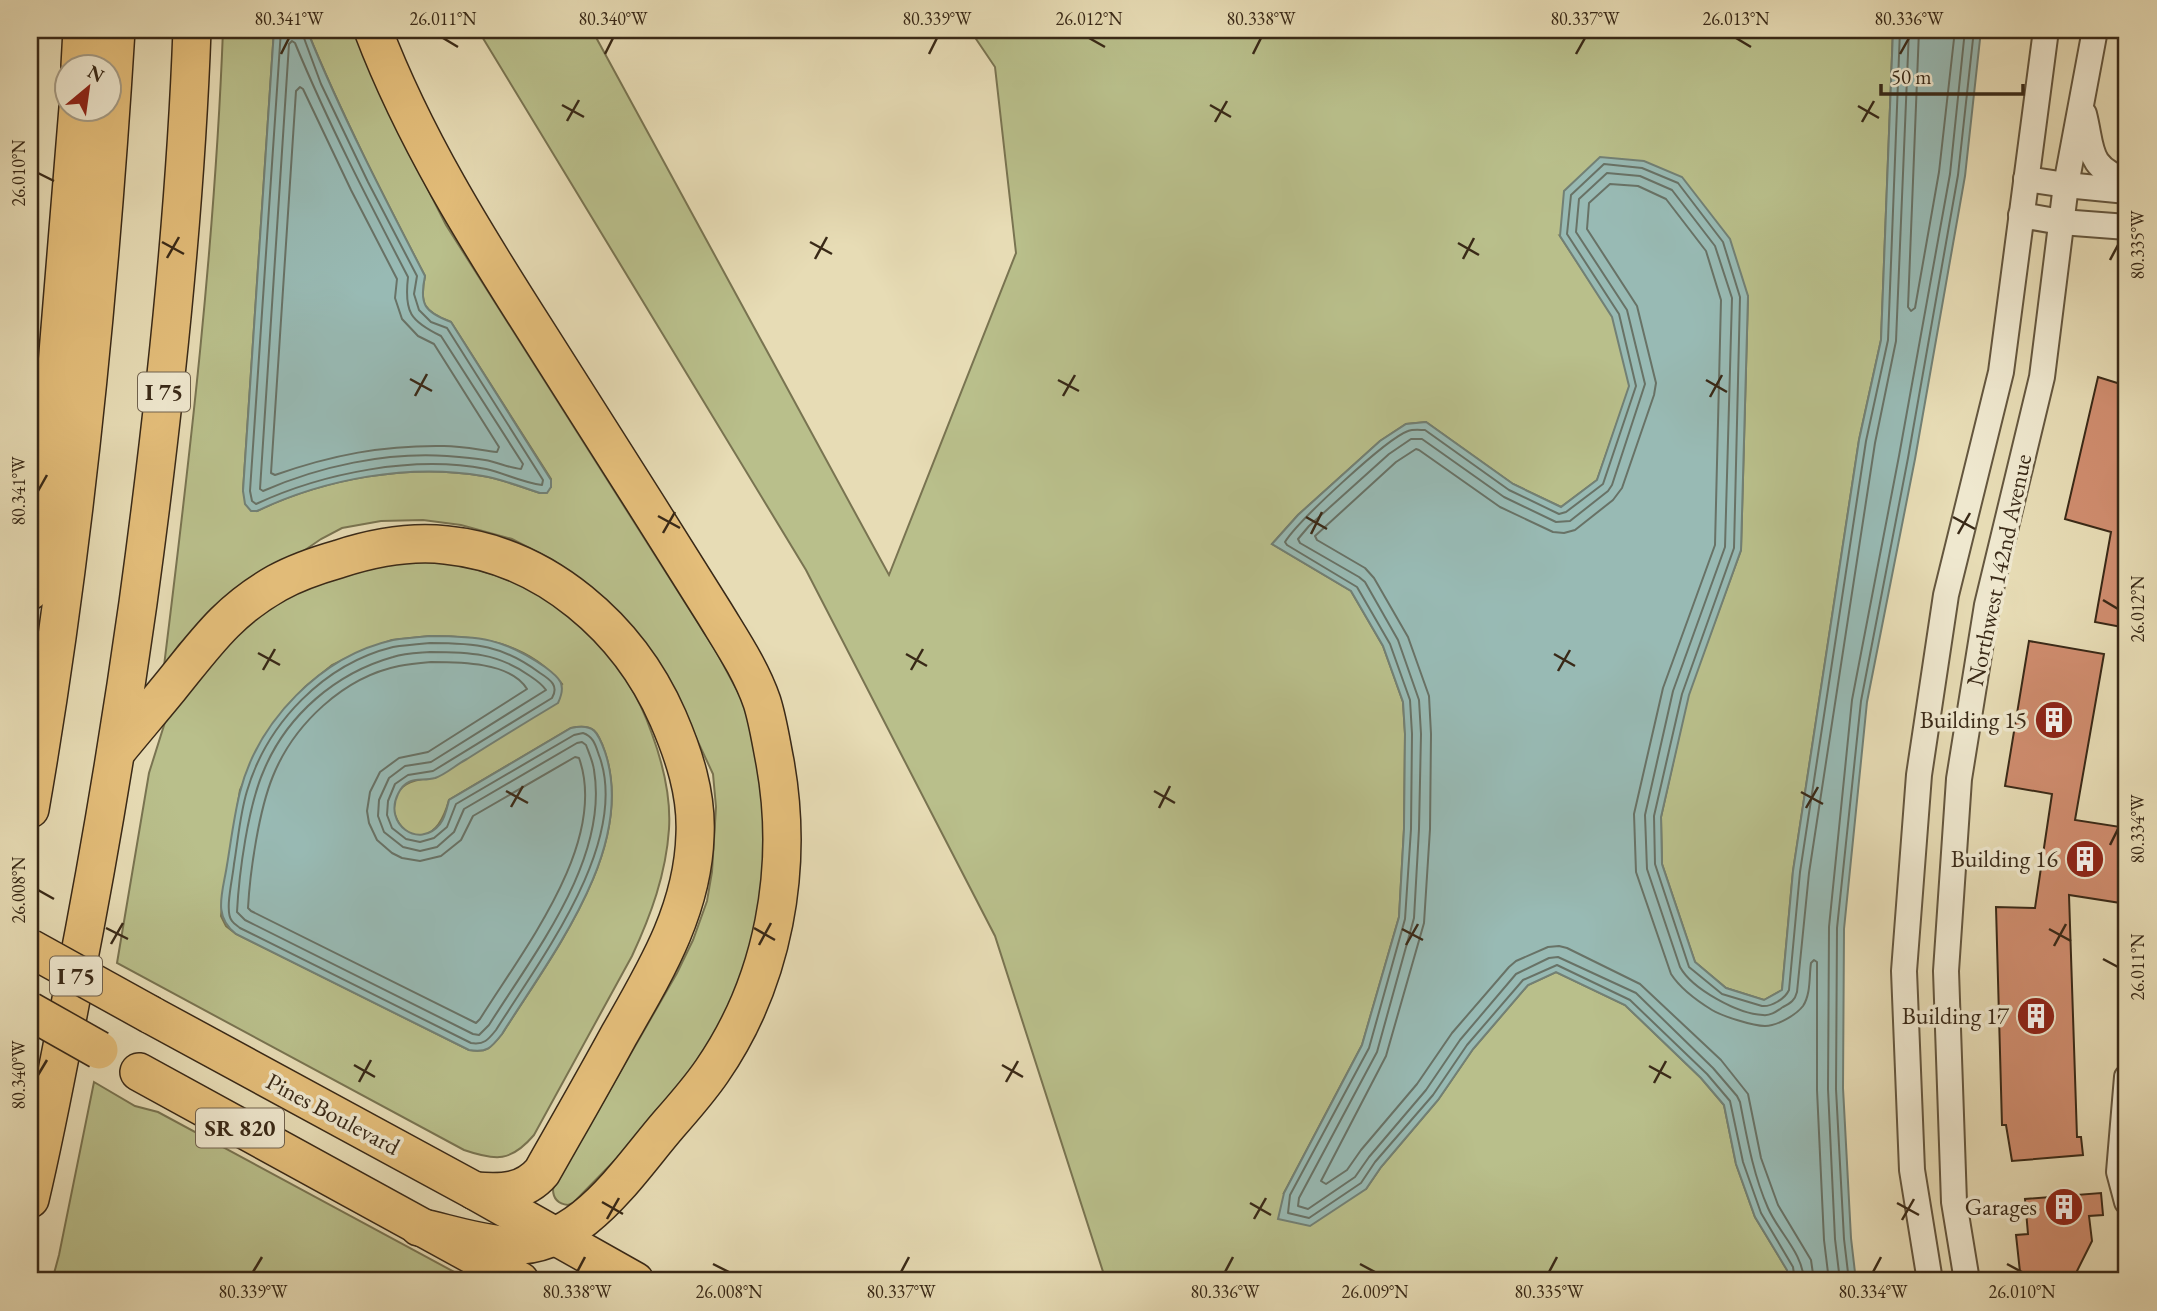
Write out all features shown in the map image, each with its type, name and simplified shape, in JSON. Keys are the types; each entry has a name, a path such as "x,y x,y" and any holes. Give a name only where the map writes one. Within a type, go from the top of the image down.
{"highway":[{"path":"81,52 82,30"},
{"path":"30,809 86,409 116,30"},
{"name":"I 75","path":"30,1199 101,842 145,554 179,239 192,30"},
{"path":"373,30 443,178 488,256 707,601 752,677 763,705 782,809 781,880 769,945 746,1010 719,1060 694,1095 598,1207 554,1237 530,1244 502,1245 419,1227"},
{"path":"30,591 56,376 77,122"},
{"path":"116,752 220,625 252,599 279,582 316,566 378,548 444,545 472,549 530,570 583,603 631,652 662,704 674,731 690,782 695,809 695,836 686,895 667,950 542,1172 535,1180 519,1189 500,1193 475,1191"},
{"name":"Pines Boulevard","path":"30,948 635,1281"},
{"path":"30,1011 99,1050"},
{"name":"SR 820","path":"139,1072 520,1281"}],"street":[{"name":"Northwest 142nd Avenue","path":"1930,1281 1912,1170 1904,971 1919,775 1946,595 2001,372 2046,30"},
{"name":"Northwest 142nd Avenue","path":"1967,1281 1954,1202 1946,971 1959,779 1987,605 2042,377 2066,185 2095,30"},
{"path":"2081,103 2094,159 2104,170 2127,181"},
{"path":"2026,179 2127,191"},
{"path":"2021,215 2061,222 2127,227"},
{"path":"2127,1077 2119,1172 2127,1202"}],"green space":[{"path":"223,30 274,30 243,491 257,511 338,482 397,473 455,472 504,481 540,493 551,487 551,479 451,322 435,315 426,306 423,300 425,276 348,123 307,30 355,30 400,134 446,225 717,653 755,724 771,865 738,998 675,1099 568,1205 557,1200 553,1189 677,973 707,901 712,872 716,807 713,774 671,684 618,613 590,586 553,560 512,539 461,525 423,520 381,521 342,528 321,539 206,618 179,645 164,666 208,269"},
{"path":"478,30 592,30 889,575 1016,253 995,67 970,30 1893,30 1881,340 1859,440 1793,871 1782,990 1764,1000 1726,988 1695,962 1662,864 1661,817 1688,695 1741,550 1748,296 1560,236 1613,317 1630,386 1597,480 1561,507 1513,484 1426,422 1406,424 1380,441 1298,515 1272,544 1351,591 1383,646 1403,702 1405,734 1404,829 1399,917 1362,1045 1284,1193 1366,1189 1381,1167 1438,1100 1473,1049 1528,985 1556,972 1625,1005 1701,1078 1724,1105 1736,1164 1755,1217 1787,1270 1788,1281 1106,1281 995,936 806,570"},
{"path":"413,560 439,563 482,571 539,595 564,612 608,654 640,705 660,757 667,793 669,829 665,862 651,910 632,956 534,1135 510,1155 494,1157 464,1150 117,963 149,773 166,719 242,623 335,571","holes":["430,636 502,644 534,659 562,684 435,778 409,783 396,795 394,809 399,824 410,833 424,835 438,825 449,800 571,728 590,728 597,734 605,752 612,789 609,826 599,863 583,900 543,971 502,1034 491,1046 480,1051 469,1050 236,934 226,926 221,916 240,790 264,737 285,708 332,665 392,640"]},
{"path":"94,1082 135,1106 158,1112 471,1281 52,1281"}],"water":[{"path":"274,30 307,30 348,123 425,276 423,300 426,306 435,315 451,322 551,480 547,493 483,476 426,471 338,482 257,511 251,511 245,504 243,491"},
{"path":"1893,30 1981,30 1965,176 1915,459 1867,702 1844,929 1843,1088 1856,1281 1788,1281 1787,1270 1755,1217 1736,1164 1724,1105 1701,1078 1625,1005 1556,972 1528,985 1473,1049 1438,1100 1381,1167 1366,1189 1310,1226 1278,1219 1284,1193 1362,1045 1399,917 1404,829 1405,734 1403,702 1383,646 1351,591 1272,544 1298,515 1380,441 1406,424 1426,422 1513,484 1561,507 1597,480 1629,386 1612,317 1560,236 1564,191 1600,157 1644,161 1682,177 1730,239 1748,296 1741,550 1689,695 1661,817 1662,864 1695,962 1726,988 1764,1000 1782,990 1793,871 1859,440 1881,340"},
{"path":"430,636 477,638 503,644 530,657 550,671 558,678 562,691 558,703 443,774 405,784 398,794 395,815 405,830 414,834 432,831 442,822 449,800 571,728 590,728 597,734 605,752 612,789 609,826 599,863 583,900 543,971 502,1034 491,1046 480,1051 469,1050 236,934 224,919 221,903 240,792 261,741 277,717 296,695 341,661 366,648 393,640"}],"building":[{"path":"2098,377 2127,386 2127,628 2095,622 2111,532 2065,519"},
{"path":"2029,641 2104,654 2075,820 2127,828 2127,904 2069,895 2077,1137 2081,1137 2083,1155 2012,1161 2006,1125 2002,1125 1996,907 2035,908 2052,794 2005,786"},
{"path":"2101,1193 2103,1215 2089,1216 2092,1241 2072,1281 2021,1281 2016,1235 2028,1234 2025,1199"}],"place":[{"name":"Building 15","path":"2054,720"},
{"name":"Building 16","path":"2085,859"},
{"name":"Building 17","path":"2036,1016"},
{"name":"Garages","path":"2064,1207"}]}
